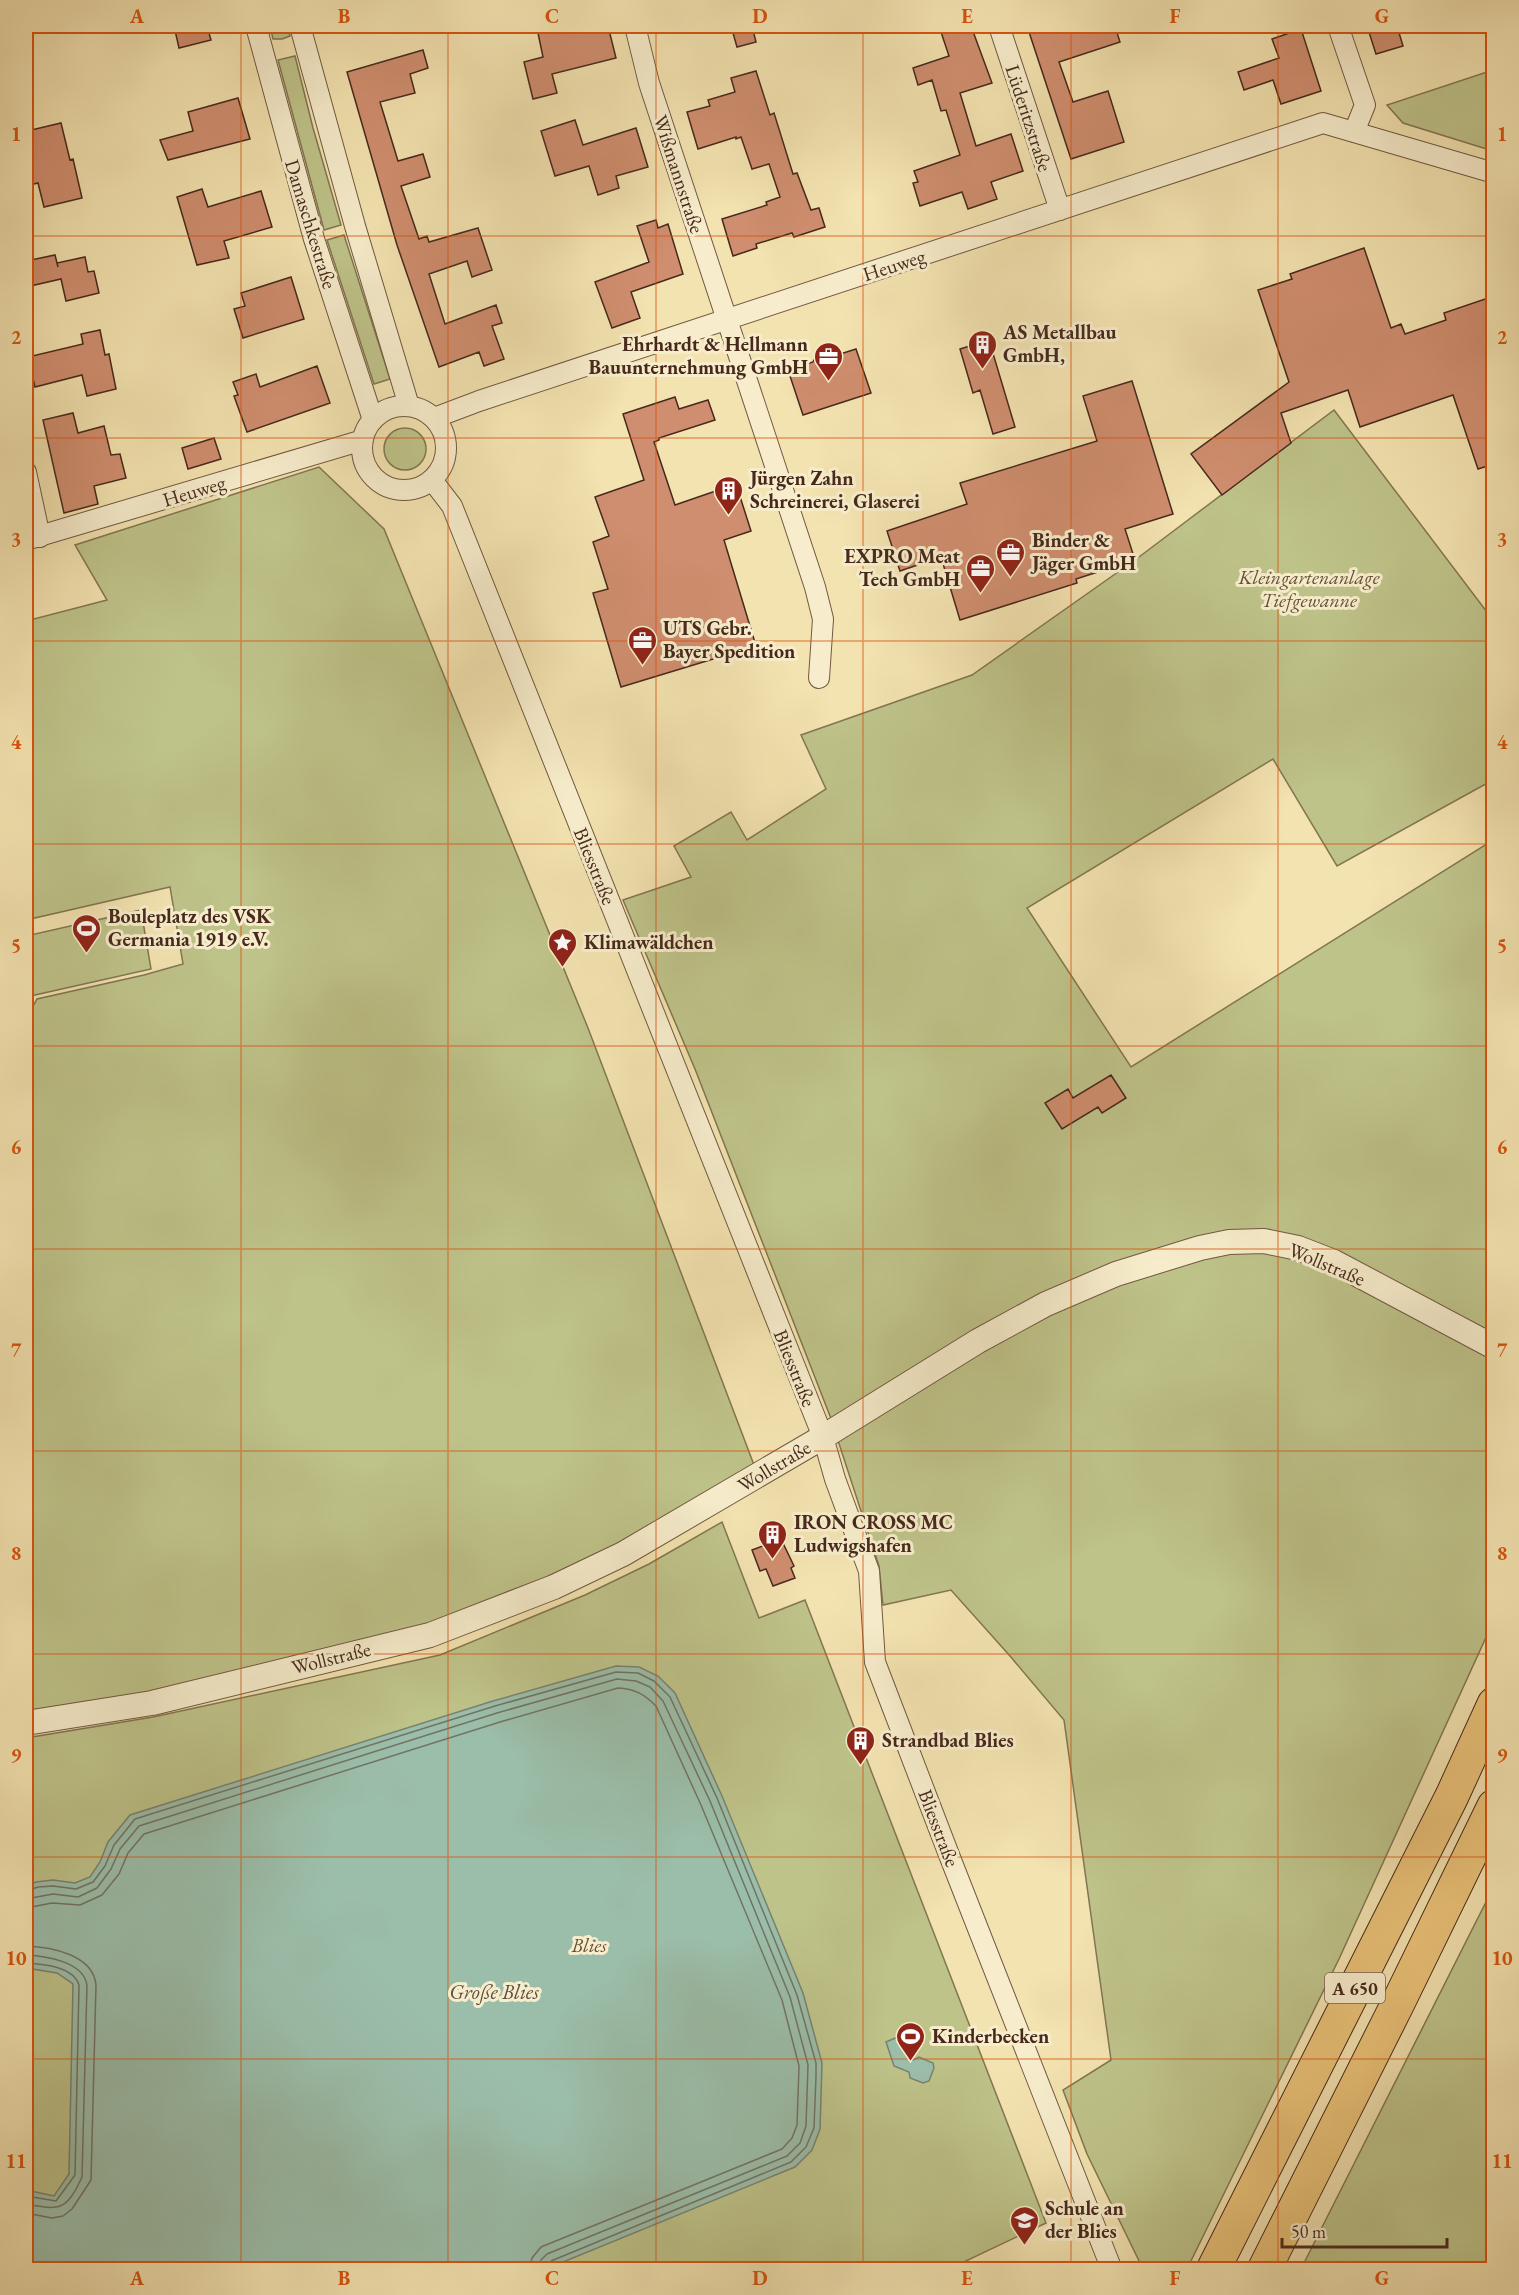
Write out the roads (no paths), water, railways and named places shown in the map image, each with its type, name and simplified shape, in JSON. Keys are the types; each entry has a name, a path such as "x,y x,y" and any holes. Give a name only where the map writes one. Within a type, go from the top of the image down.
{"highway":[{"name":"A 650","path":"1213,2270 1452,1796 1494,1704"},
{"name":"A 650","path":"1264,2270 1494,1806"}],"street":[{"name":"Damaschkestraße","path":"256,26 314,239 373,420"},
{"path":"300,26 355,226 409,406"},
{"name":"Wißmannstraße","path":"635,26 649,83 728,320 823,619 819,678"},
{"name":"Lüderitzstraße","path":"999,26 1060,210"},
{"path":"1338,26 1365,105 1354,132"},
{"name":"Heuweg","path":"434,418 479,400 1323,123 1494,173"},
{"path":"409,406 420,409 434,418 444,434 446,447 443,465 432,480 423,486 402,490 381,483 372,475 365,464 362,452 363,440 373,420 384,411 409,406"},
{"name":"Heuweg","path":"33,539 363,440"},
{"path":"26,472 33,539"},
{"name":"Bliesstraße","path":"432,480 452,506 822,1437 869,1571 875,1662 1112,2270"},
{"name":"Wollstraße","path":"26,1723 152,1703 430,1635 554,1587 623,1554 822,1437 978,1341 1047,1304 1116,1274 1200,1248 1229,1242 1264,1241 1298,1248 1334,1262 1494,1347"}],"water":[{"name":"Große Blies","path":"616,1666 639,1667 658,1676 675,1693 722,1796 803,1993 822,2063 820,2129 812,2150 795,2167 546,2269 26,2269 26,2190 54,2196 69,2174 73,1984 57,1973 26,1968 26,1886 53,1880 75,1883 90,1877 100,1862 108,1842 130,1815 493,1701"},
{"name":"Kinderbecken","path":"900,2036 909,2057 913,2060 919,2057 933,2063 934,2068 929,2081 923,2083 910,2078 909,2072 894,2066 886,2042"}],"place":[{"name":"AS Metallbau GmbH,","path":"982,370"},
{"name":"Ehrhardt & Hellmann Bauunternehmung GmbH","path":"829,382"},
{"name":"Jürgen Zahn Schreinerei, Glaserei","path":"729,516"},
{"name":"Binder & Jäger GmbH","path":"1011,578"},
{"name":"EXPRO Meat Tech GmbH","path":"981,594"},
{"name":"UTS Gebr. Bayer Spedition","path":"642,666"},
{"name":"Bouleplatz des VSK Germania 1919 e.V.","path":"87,954"},
{"name":"Klimawäldchen","path":"563,968"},
{"name":"IRON CROSS MC Ludwigshafen","path":"773,1560"},
{"name":"Strandbad Blies","path":"861,1766"},
{"name":"Kinderbecken","path":"911,2062"},
{"name":"Schule an der Blies","path":"1024,2246"}],"park label":[{"name":"Kleingartenanlage Tiefgewanne","path":"1309,588"},
{"name":"Blies","path":"589,1945"}]}
